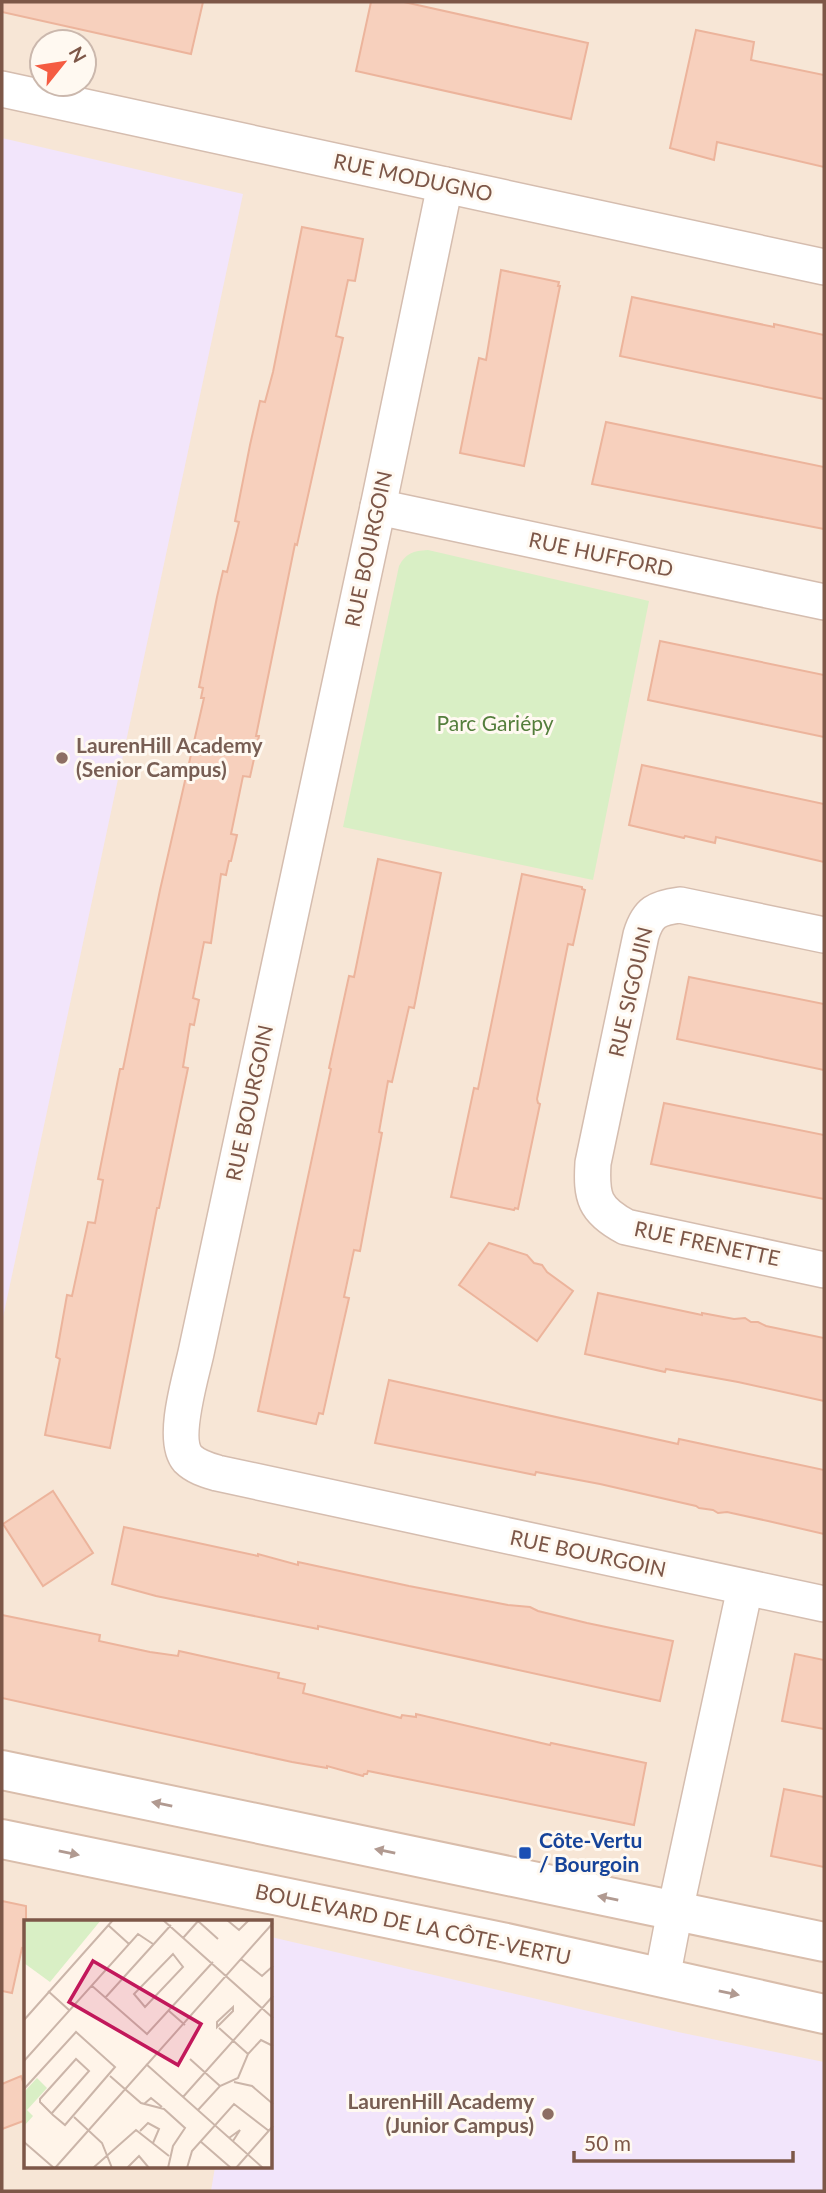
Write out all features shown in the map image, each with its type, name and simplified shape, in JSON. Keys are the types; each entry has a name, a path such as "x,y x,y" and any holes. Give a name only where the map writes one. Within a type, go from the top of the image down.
{"main road":[{"path":"2,1770 824,1942"},
{"name":"BOULEVARD DE LA CÔTE-VERTU","path":"2,1839 502,1942 824,2014"}],"street":[{"name":"RUE MODUGNO","path":"2,89 824,267"},
{"name":"RUE BOURGOIN","path":"445,185 379,507 199,1339 181,1441 186,1457 198,1467 217,1473 824,1604"},
{"name":"RUE HUFFORD","path":"379,507 824,602"},
{"name":"RUE SIGOUIN","path":"597,1205 592,1185 593,1163 645,921 653,912 680,905 824,935"},
{"name":"RUE FRENETTE","path":"597,1205 610,1218 626,1227 824,1270"},
{"path":"662,1978 745,1588"}],"shaded area":[{"path":"2,2 824,2 824,2191 2,2191"},
{"name":"LaurenHill Academy (Senior Campus)","path":"2,138 243,194 2,1322"},
{"name":"LaurenHill Academy (Junior Campus)","path":"273,1937 678,2032 824,2062 824,2191 211,2191 215,2168 273,2168"}],"green space":[{"name":"Parc Gariépy","path":"428,550 649,601 593,880 343,827 399,566 410,554"}],"building":[{"path":"2,2 203,2 191,54 98,33 98,28 74,28 2,12"},
{"path":"371,2 404,2 588,43 571,119 356,71"},
{"path":"696,30 754,42 751,60 824,75 824,167 717,142 714,160 670,148"},
{"path":"302,227 363,239 355,281 348,280 336,336 343,338 297,545 295,544 250,777 243,776 231,834 237,835 226,875 221,874 211,943 204,942 193,998 199,1000 194,1025 190,1024 183,1067 188,1068 157,1208 110,1448 45,1435 60,1359 56,1357 67,1295 72,1296 88,1222 95,1223 103,1180 98,1179 120,1069 123,1069 204,698 201,698 203,688 199,687 217,597 223,571 227,572 239,522 235,521 250,445 260,401 265,402 273,372"},
{"path":"501,270 559,282 560,286 524,466 460,453 479,358 486,360"},
{"path":"632,297 824,335 824,399 620,356"},
{"path":"606,422 824,467 824,529 592,484"},
{"path":"660,641 824,675 824,737 648,700"},
{"path":"642,765 824,804 824,862 716,837 715,843 629,825"},
{"path":"378,859 441,873 414,1008 409,1007 392,1082 388,1081 379,1132 382,1133 360,1251 354,1250 344,1297 349,1298 323,1414 319,1413 316,1424 258,1411 349,976 354,977"},
{"path":"522,874 582,887 585,890 573,945 568,944 537,1099 540,1104 518,1209 514,1210 451,1197 474,1088 478,1089"},
{"path":"689,977 824,1004 824,1070 677,1039"},
{"path":"664,1103 824,1135 824,1199 651,1164"},
{"path":"489,1243 527,1255 573,1291 537,1341 459,1285"},
{"path":"598,1293 702,1315 745,1318 766,1326 824,1338 824,1401 738,1382 666,1369 665,1372 585,1354"},
{"path":"389,1380 678,1444 679,1439 824,1470 824,1534 727,1512 718,1513 600,1484 536,1472 535,1475 375,1443"},
{"path":"53,1491 93,1553 43,1586 3,1524"},
{"path":"124,1527 258,1554 298,1565 298,1562 409,1586 530,1607 587,1623 673,1641 660,1701 318,1626 318,1629 156,1596 112,1584"},
{"path":"2,1615 100,1635 99,1641 150,1652 178,1656 179,1651 279,1673 278,1678 305,1684 303,1693 401,1718 402,1715 416,1717 416,1714 550,1745 551,1743 646,1763 634,1825 368,1771 363,1776 327,1766 292,1762 2,1698"},
{"path":"795,1654 824,1660 824,1729 782,1721"},
{"path":"784,1789 824,1797 824,1867 771,1856"},
{"path":"2,1901 26,1906 26,1920 24,1948 12,1993 2,1991"},
{"path":"21,2076 24,2084 24,2121 2,2129 2,2084"}],"place":[{"name":"LaurenHill Academy (Senior Campus)","path":"62,758"},
{"name":"Côte-Vertu / Bourgoin","path":"525,1853"},
{"name":"LaurenHill Academy (Junior Campus)","path":"548,2114"}]}
